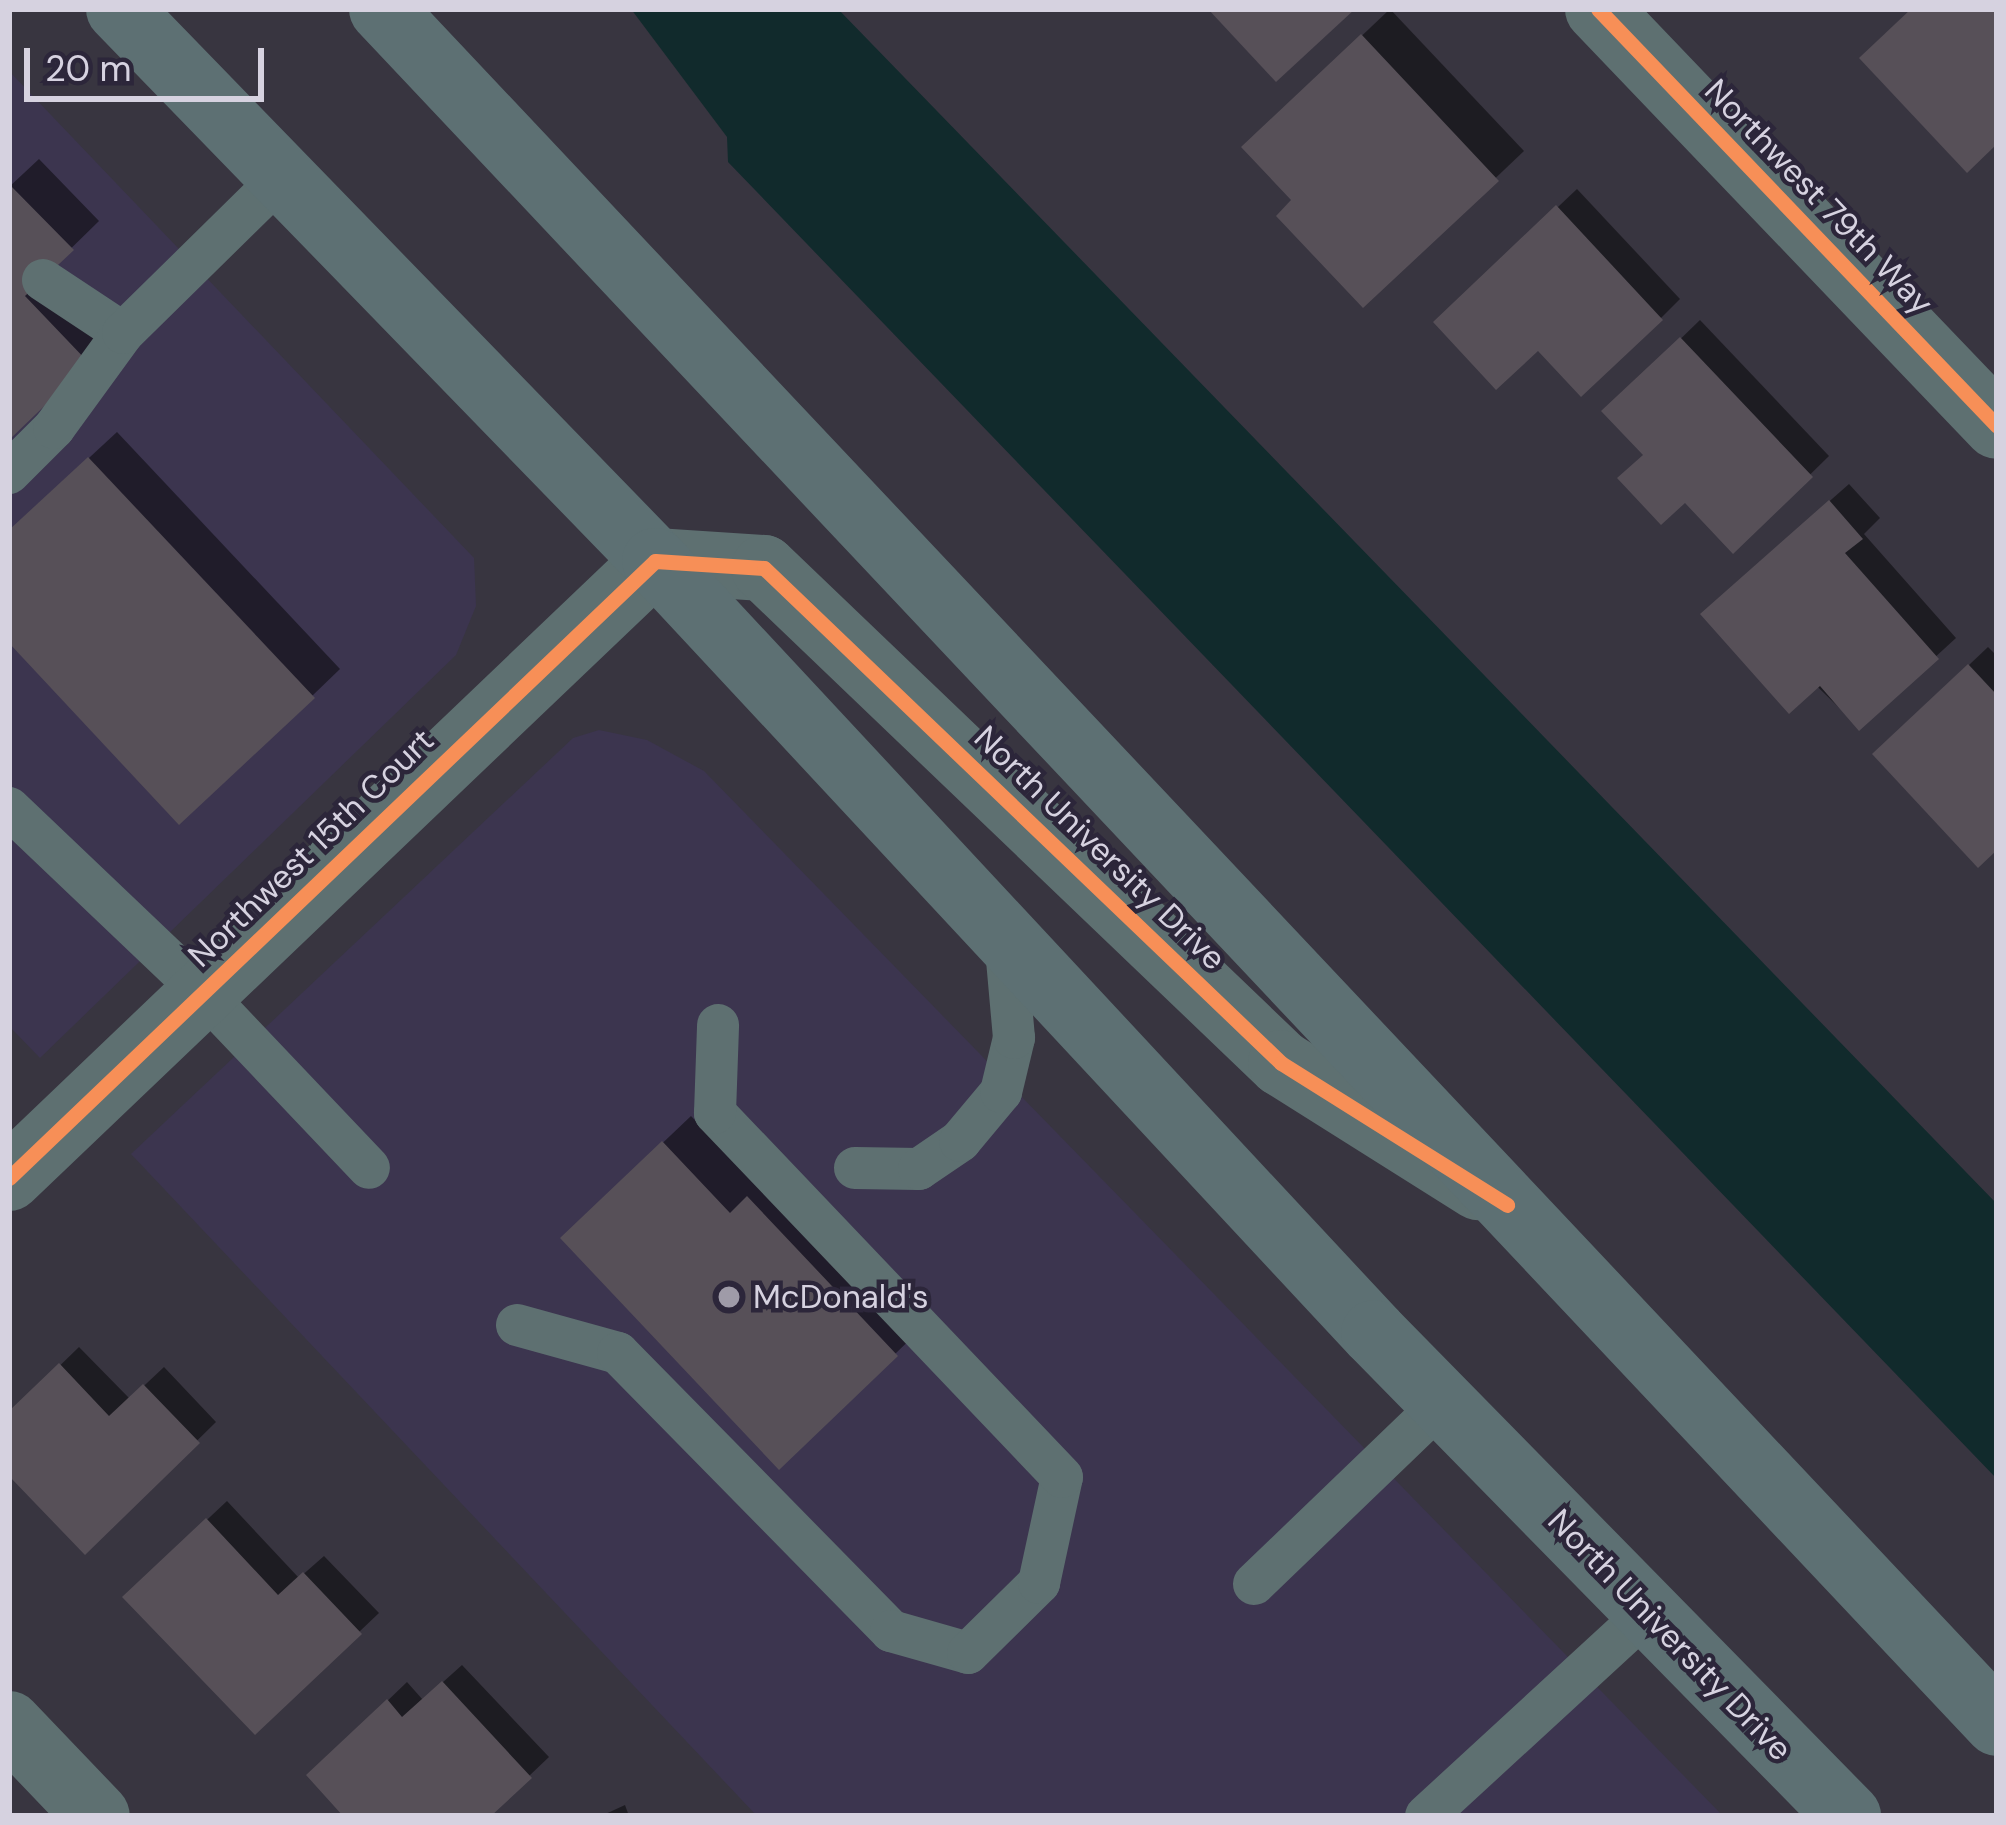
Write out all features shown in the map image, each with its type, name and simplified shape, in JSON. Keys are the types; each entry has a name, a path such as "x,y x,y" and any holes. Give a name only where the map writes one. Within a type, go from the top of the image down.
{"main road":[{"name":"North University Drive","path":"119,9 655,561 1443,1402 1848,1816"},
{"name":"North University Drive","path":"382,9 1997,1723"}],"street":[{"name":"Northwest 79th Way","path":"1598,9 1997,426"},
{"name":"North University Drive","path":"655,561 764,568 1281,1063 1507,1205"},
{"name":"Northwest 15th Court","path":"9,1178 655,561"},
{"path":"9,1724 97,1816"}],"lane":[{"path":"9,473 54,428 123,333 282,177"},
{"path":"43,280 123,333"},
{"path":"9,808 203,993 369,1168"},
{"path":"855,1168 919,1169 960,1142 1001,1092 1013,1038 1005,937"},
{"path":"517,1325 618,1353 891,1631 968,1653 1039,1583 1063,1477 715,1113 718,1024"},
{"path":"1254,1584 1443,1402"},
{"path":"1439,1812 1648,1612"}],"shaded area":[{"path":"631,9 838,9 1997,1204 1997,1479 728,162 727,137"},
{"path":"9,71 474,558 476,606 456,655 40,1058 9,1026"},
{"path":"599,730 647,740 704,771 1723,1816 757,1816 131,1154 573,738"}],"building":[{"path":"1208,9 1355,9 1276,82"},
{"path":"1911,9 1997,9 1997,144 1967,173 1859,58"},
{"path":"1361,34 1499,181 1363,308 1276,216 1291,200 1241,147"},
{"path":"9,184 74,250 25,296 89,363 9,440"},
{"path":"1556,205 1663,320 1581,397 1538,351 1496,390 1433,322"},
{"path":"1680,337 1813,477 1733,554 1685,503 1661,525 1617,478 1643,455 1601,411"},
{"path":"88,457 315,698 179,825 9,643 9,530"},
{"path":"1829,500 1863,539 1845,553 1939,659 1859,731 1820,686 1789,714 1700,614"},
{"path":"1968,664 1997,695 1997,850 1978,868 1872,754"},
{"name":"McDonald's","path":"662,1141 730,1213 747,1196 898,1356 779,1470 560,1238"},
{"path":"59,1363 109,1416 143,1384 200,1443 85,1555 9,1476 9,1411"},
{"path":"206,1518 278,1595 303,1572 362,1634 255,1735 122,1597"},
{"path":"442,1681 532,1778 491,1816 343,1816 306,1775 387,1699 402,1717"}],"cycle path":[{"path":"1598,9 1997,426"},
{"path":"9,1178 655,561 764,568 1281,1063 1507,1205"}],"place":[{"name":"McDonald's","path":"729,1297"}]}
